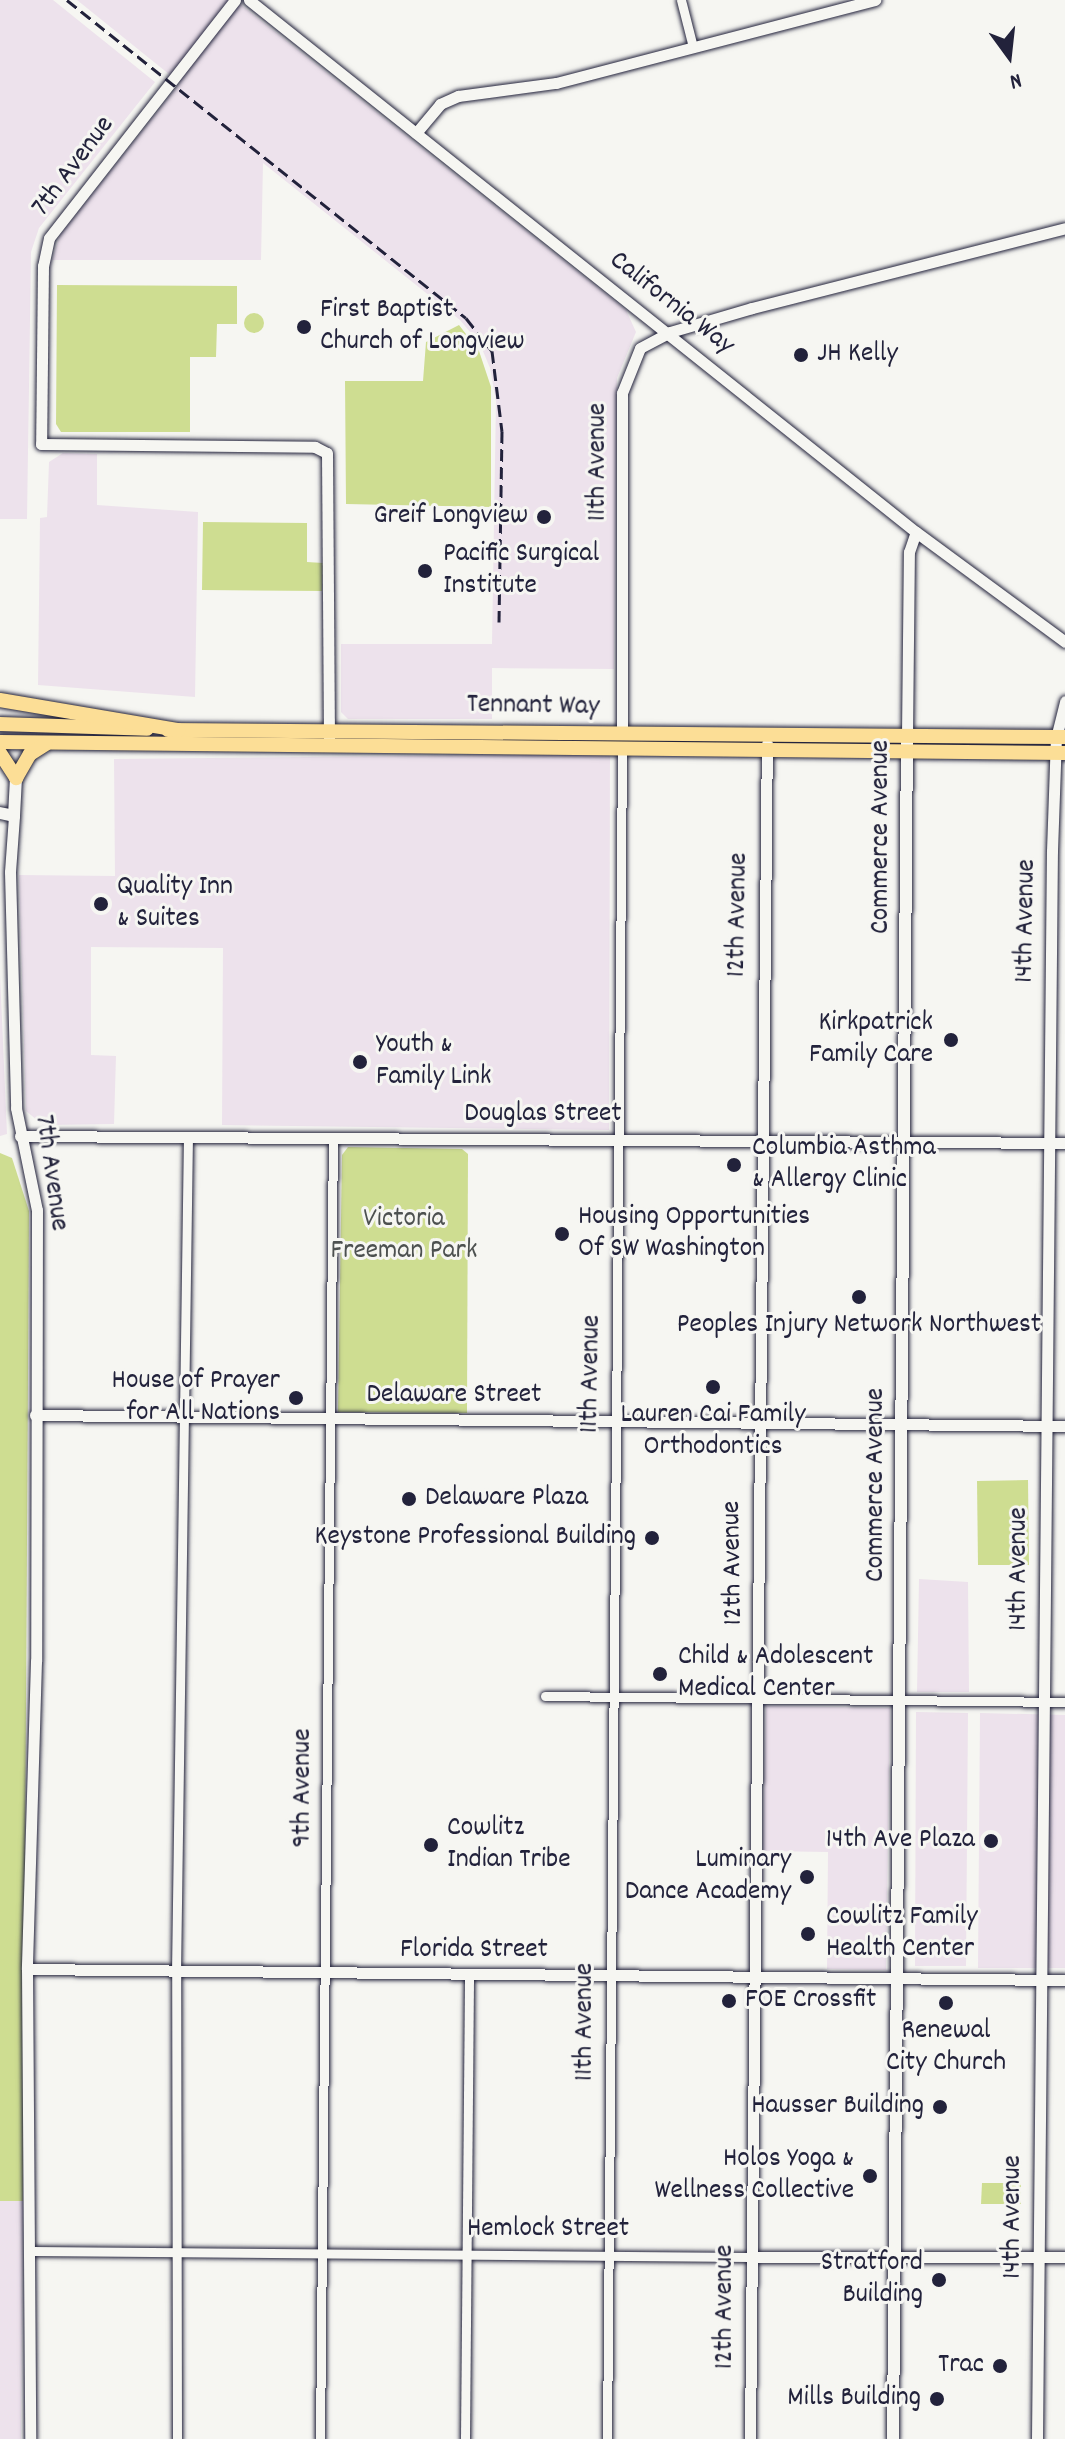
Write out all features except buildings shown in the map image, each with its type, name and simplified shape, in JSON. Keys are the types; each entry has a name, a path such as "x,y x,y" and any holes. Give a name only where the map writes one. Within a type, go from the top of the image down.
{"main road":[{"path":"0,700 178,730"},
{"name":"Tennant Way","path":"0,724 329,739"},
{"name":"Tennant Way","path":"0,742 46,744 329,739 1060,745"},
{"path":"0,753 16,778 30,754 46,744"},
{"name":"Commerce Avenue","path":"893,2439 902,1701 900,1421 906,744"},
{"name":"7th Avenue","path":"7,814 16,778"}],"street":[{"name":"7th Avenue","path":"235,0 49,238 43,266 41,444 315,447 327,453 329,739"},
{"name":"California Way","path":"249,0 670,332 916,532 1065,642"},
{"path":"681,0 693,47"},
{"path":"416,133 440,104 458,96 545,86 875,0"},
{"name":"11th Avenue","path":"607,2439 612,1698 621,1140 622,393 640,348 670,332 1065,228"},
{"name":"Commerce Avenue","path":"906,744 909,552 916,532"},
{"name":"14th Avenue","path":"1037,2439 1048,1142 1060,745 1065,701"},
{"name":"12th Avenue","path":"750,2439 759,1698 756,1420 767,743"},
{"name":"7th Avenue","path":"7,814 20,1136 37,1210 36,1661 27,1969 32,2251 30,2439"},
{"name":"Douglas Street","path":"20,1136 1065,1143"},
{"path":"177,2439 176,1973 187,1417 188,1137"},
{"name":"9th Avenue","path":"320,2439 333,1137"},
{"name":"Delaware Street","path":"35,1415 331,1420 900,1421 1065,1426"},
{"path":"545,1696 1065,1702"},
{"name":"Florida Street","path":"27,1969 176,1973 1065,1980"},
{"path":"465,2439 469,1975"},
{"name":"Hemlock Street","path":"32,2251 1065,2257"}],"shaded area":[{"path":"0,0 53,0 155,82 39,228 31,252 27,519 0,519"},
{"path":"77,0 235,0 626,310 636,332 617,378 614,669 492,668 492,719 348,719 341,712 341,644 492,644 496,401 490,368 480,344 460,320 263,163 261,260 52,260 60,235 180,83"},
{"path":"63,453 97,454 97,505 198,512 195,697 38,685 40,518 47,517 49,462"},
{"path":"610,754 609,1130 222,1125 223,948 91,947 91,1055 116,1056 114,1124 43,1125 26,1111 19,875 115,876 114,759"},
{"path":"0,975 7,1134 0,1136"},
{"path":"919,1579 968,1582 969,1692 917,1692"},
{"path":"766,1706 890,1708 886,1970 827,1969 828,1852 763,1851"},
{"path":"916,1712 968,1713 966,1966 915,1966"},
{"path":"980,1713 1065,1715 1065,1968 978,1968"},
{"path":"0,2201 23,2201 21,2439 0,2439"}],"green space":[{"path":"57,285 237,286 237,324 217,324 216,357 190,357 190,432 61,432 56,424"},
{"path":"254,313 261,316 264,323 261,330 254,333 247,330 244,323 247,316"},
{"path":"459,325 479,351 491,387 491,507 346,504 345,381 423,381 426,342"},
{"path":"203,522 307,523 307,562 323,563 322,591 202,590"},
{"name":"Victoria Freeman Park","path":"348,1147 462,1149 468,1154 467,1413 338,1412 342,1155"},
{"path":"0,1153 12,1158 29,1211 23,2201 0,2201"},
{"path":"1028,1480 1029,1565 978,1565 977,1481"},
{"path":"982,2183 1021,2183 1021,2204 981,2204"}],"railway":[{"path":"67,0 466,318 492,351 502,431 499,622"}],"place":[{"name":"First Baptist Church of Longview","path":"304,327"},
{"name":"JH Kelly","path":"801,355"},
{"name":"Greif Longview","path":"544,517"},
{"name":"Pacific Surgical Institute","path":"425,571"},
{"name":"Quality Inn & Suites","path":"101,904"},
{"name":"Kirkpatrick Family Care","path":"951,1040"},
{"name":"Youth & Family Link","path":"360,1062"},
{"name":"Columbia Asthma & Allergy Clinic","path":"734,1165"},
{"name":"Housing Opportunities Of SW Washington","path":"562,1234"},
{"name":"Peoples Injury Network Northwest","path":"859,1297"},
{"name":"Lauren Cai Family Orthodontics","path":"713,1387"},
{"name":"House of Prayer for All Nations","path":"296,1398"},
{"name":"Delaware Plaza","path":"409,1499"},
{"name":"Keystone Professional Building","path":"652,1538"},
{"name":"Child & Adolescent Medical Center","path":"660,1674"},
{"name":"14th Ave Plaza","path":"991,1841"},
{"name":"Cowlitz Indian Tribe","path":"431,1845"},
{"name":"Luminary Dance Academy","path":"807,1877"},
{"name":"Cowlitz Family Health Center","path":"808,1934"},
{"name":"FOE Crossfit","path":"729,2001"},
{"name":"Renewal City Church","path":"946,2003"},
{"name":"Hausser Building","path":"940,2107"},
{"name":"Holos Yoga & Wellness Collective","path":"870,2176"},
{"name":"Stratford Building","path":"939,2280"},
{"name":"Trac","path":"1000,2366"},
{"name":"Mills Building","path":"937,2399"}]}
